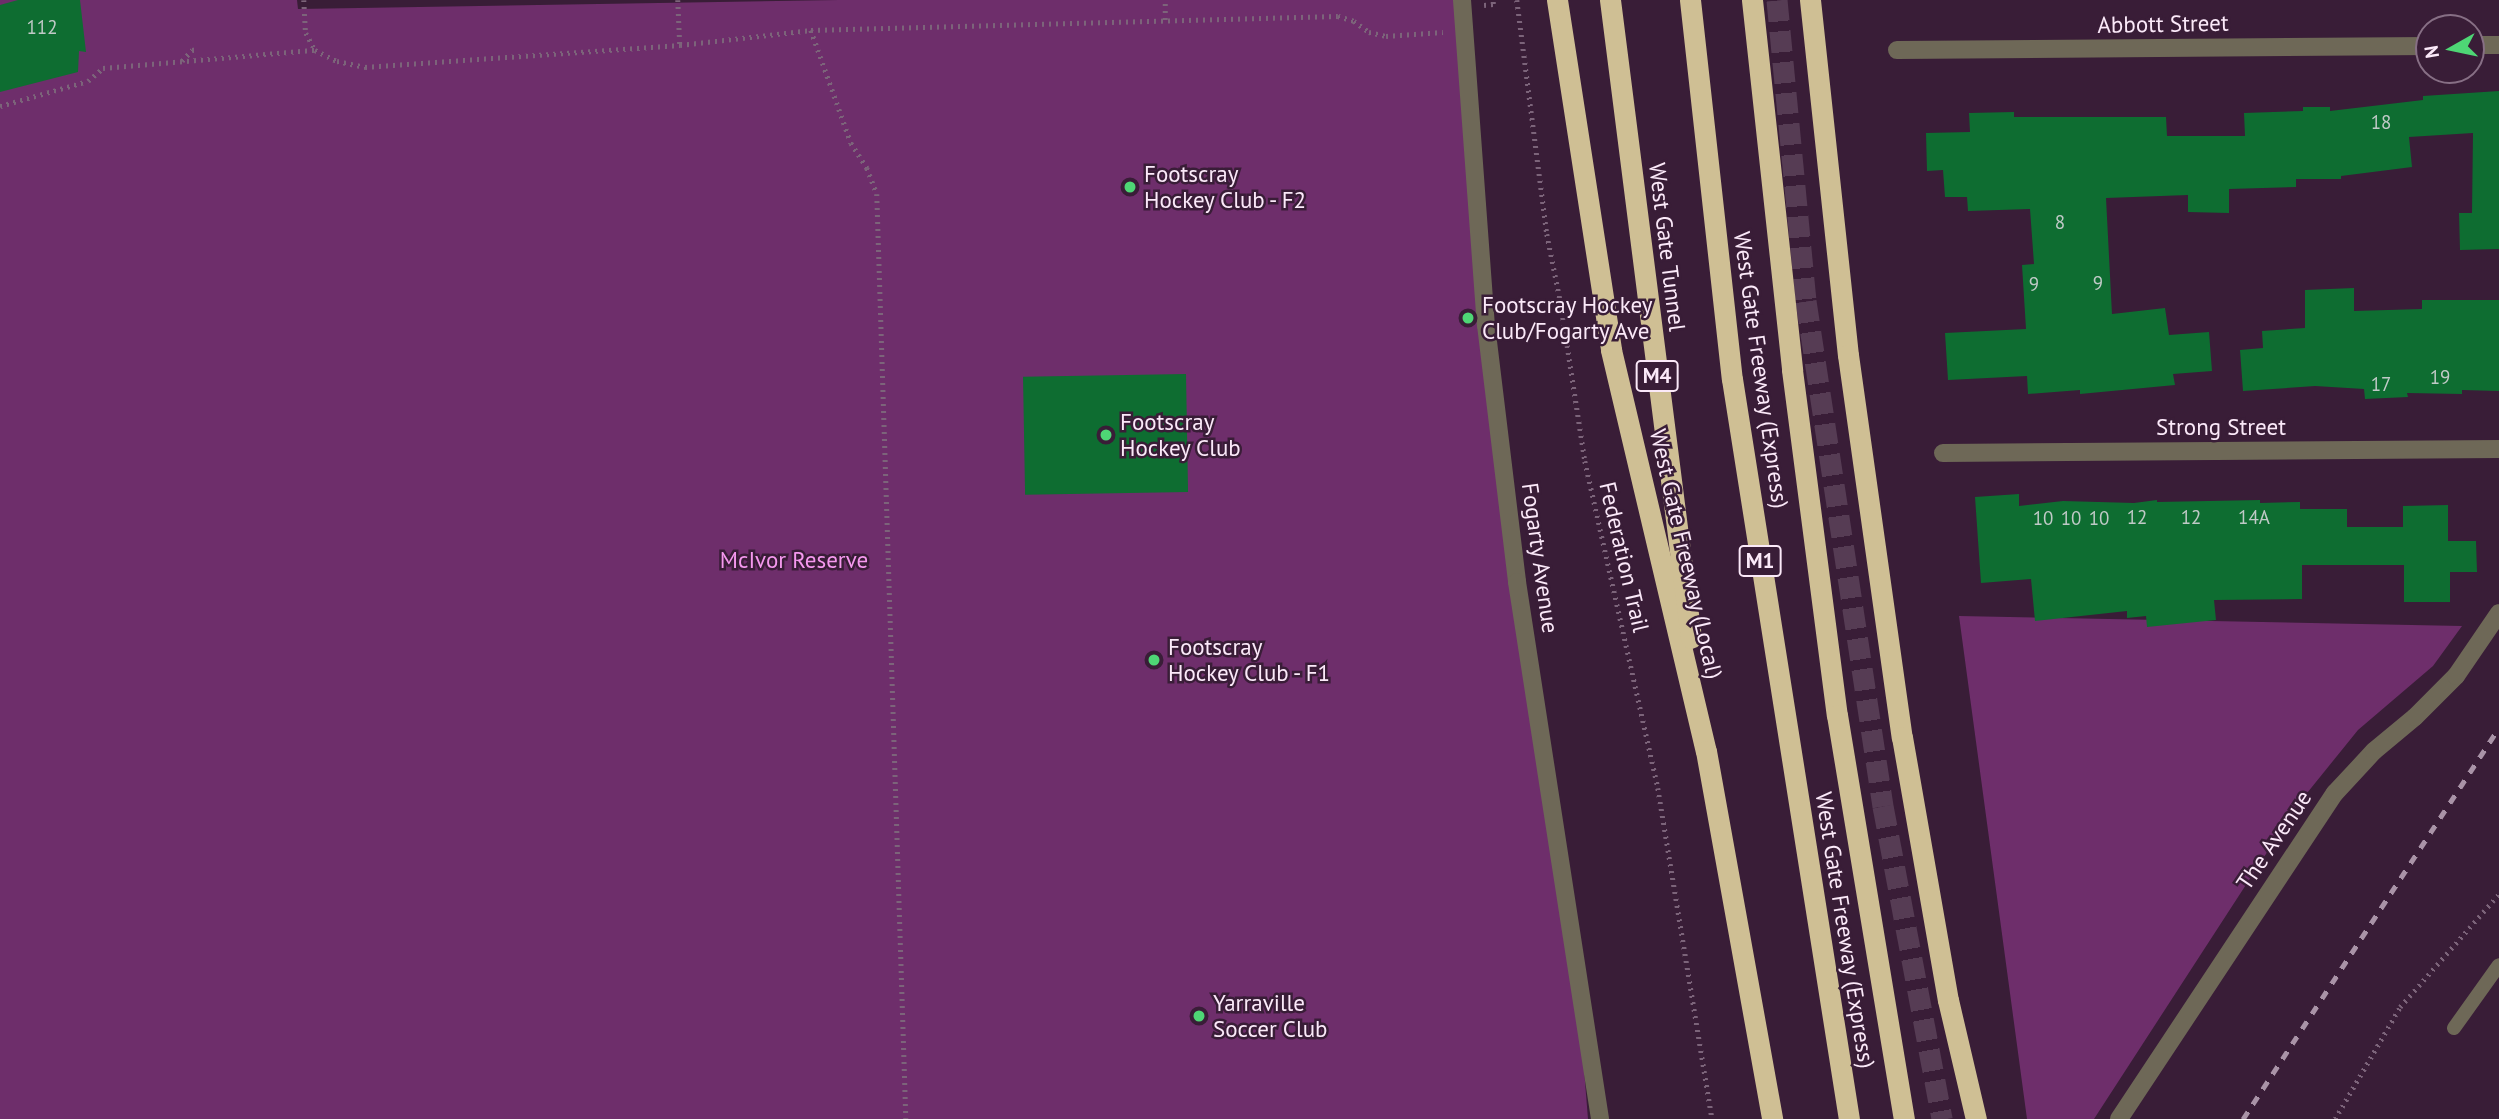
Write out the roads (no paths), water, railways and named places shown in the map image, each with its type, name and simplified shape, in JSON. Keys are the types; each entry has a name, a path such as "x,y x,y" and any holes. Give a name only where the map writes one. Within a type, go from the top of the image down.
{"highway":[{"name":"West Gate Freeway (Local)","path":"1557,0 1611,350 1706,751 1772,1119"},
{"name":"West Gate Tunnel","path":"1610,0 1706,751"},
{"name":"West Gate Freeway (Express)","path":"1690,0 1732,379 1849,1119"},
{"name":"West Gate Freeway (Express)","path":"1752,0 1792,370 1837,715 1904,1119"},
{"path":"1810,0 1848,355 1902,737 1948,1000 1976,1119"}],"street":[{"name":"Fogarty Avenue","path":"1462,0 1486,325 1517,582 1600,1119"},
{"name":"Abbott Street","path":"1897,50 2415,46"},
{"name":"Strong Street","path":"1943,453 2499,449"},
{"name":"The Avenue","path":"2119,1119 2335,793 2374,751 2416,717 2456,676 2499,613"}],"lane":[{"path":"2454,1028 2499,965"}],"tunnel":[{"path":"1777,0 1806,301 1883,806 1942,1119"}],"railway":[{"path":"2243,1119 2499,728"}],"place":[{"name":"Footscray Hockey Club - F2","path":"1130,187"},
{"name":"Footscray Hockey Club/Fogarty Ave","path":"1468,318"},
{"name":"Footscray Hockey Club","path":"1106,435"},
{"name":"Footscray Hockey Club - F1","path":"1154,660"},
{"name":"Yarraville Soccer Club","path":"1199,1016"}],"park label":[{"name":"McIvor Reserve","path":"794,560"}]}
